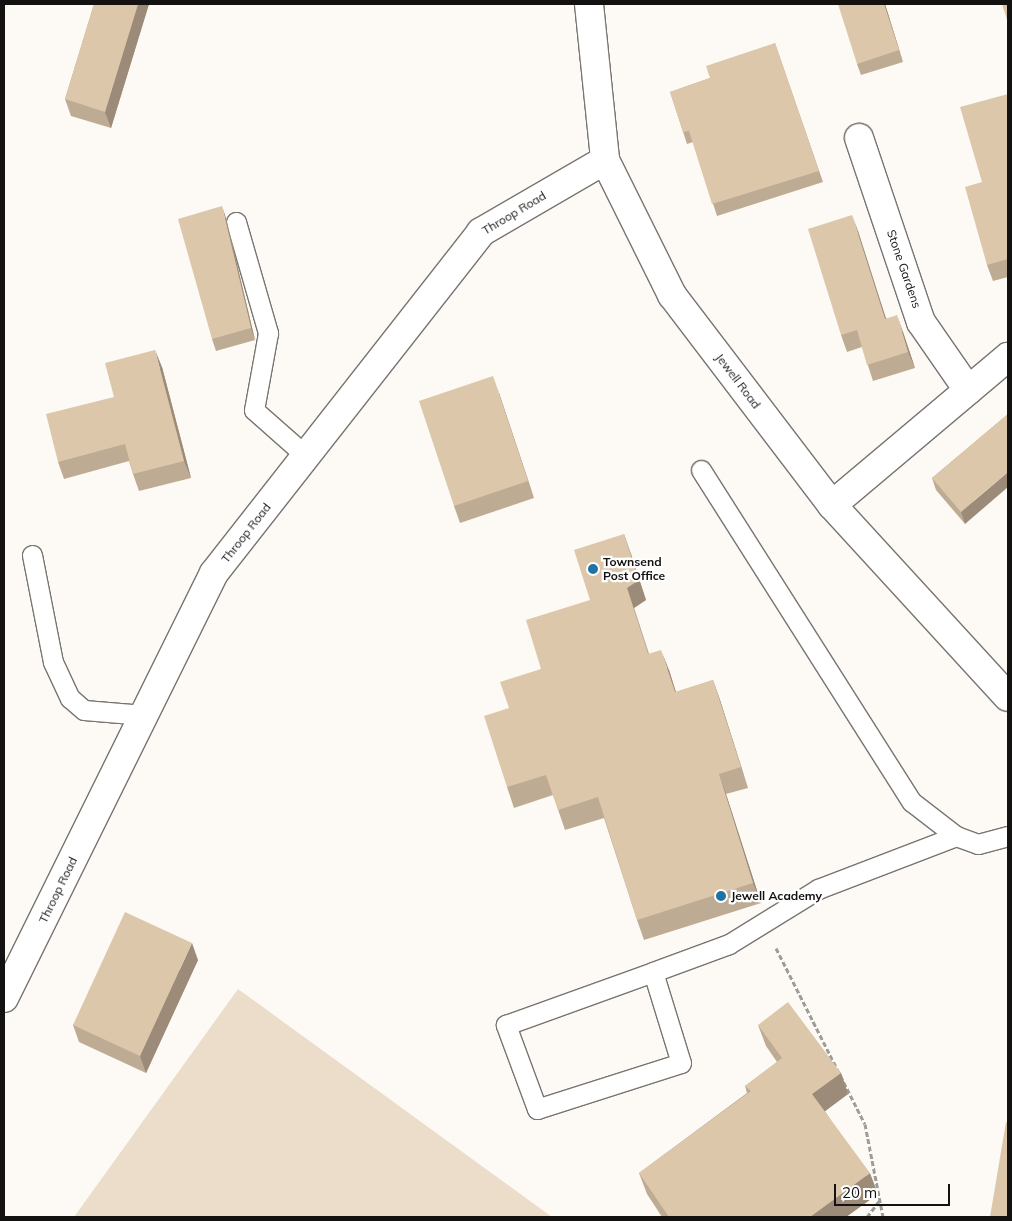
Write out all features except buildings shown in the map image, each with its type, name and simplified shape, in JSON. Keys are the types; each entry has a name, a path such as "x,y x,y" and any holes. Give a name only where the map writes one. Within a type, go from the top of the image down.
{"street":[{"name":"Jewell Road","path":"589,4 605,160 672,295 832,505 1008,697"},
{"name":"Stone Gardens","path":"859,138 921,322 968,390"},
{"name":"Throop Road","path":"4,998 214,573 481,232 605,160"},
{"path":"832,505 1008,357"}],"lane":[{"path":"236,222 268,333 254,410 306,456"},
{"path":"701,470 912,802 956,836 978,844 1008,836"},
{"path":"32,555 53,662 70,698 84,710 144,715"},
{"path":"653,972 681,1063 537,1109 506,1025 729,944 818,889 956,836"}],"path":[{"path":"764,923 865,1124 882,1217"},
{"path":"867,1217 880,1200"}],"shaded area":[{"path":"238,989 552,1217 74,1217"}],"place":[{"name":"Townsend Post Office","path":"593,569"},
{"name":"Jewell Academy","path":"721,896"}]}
